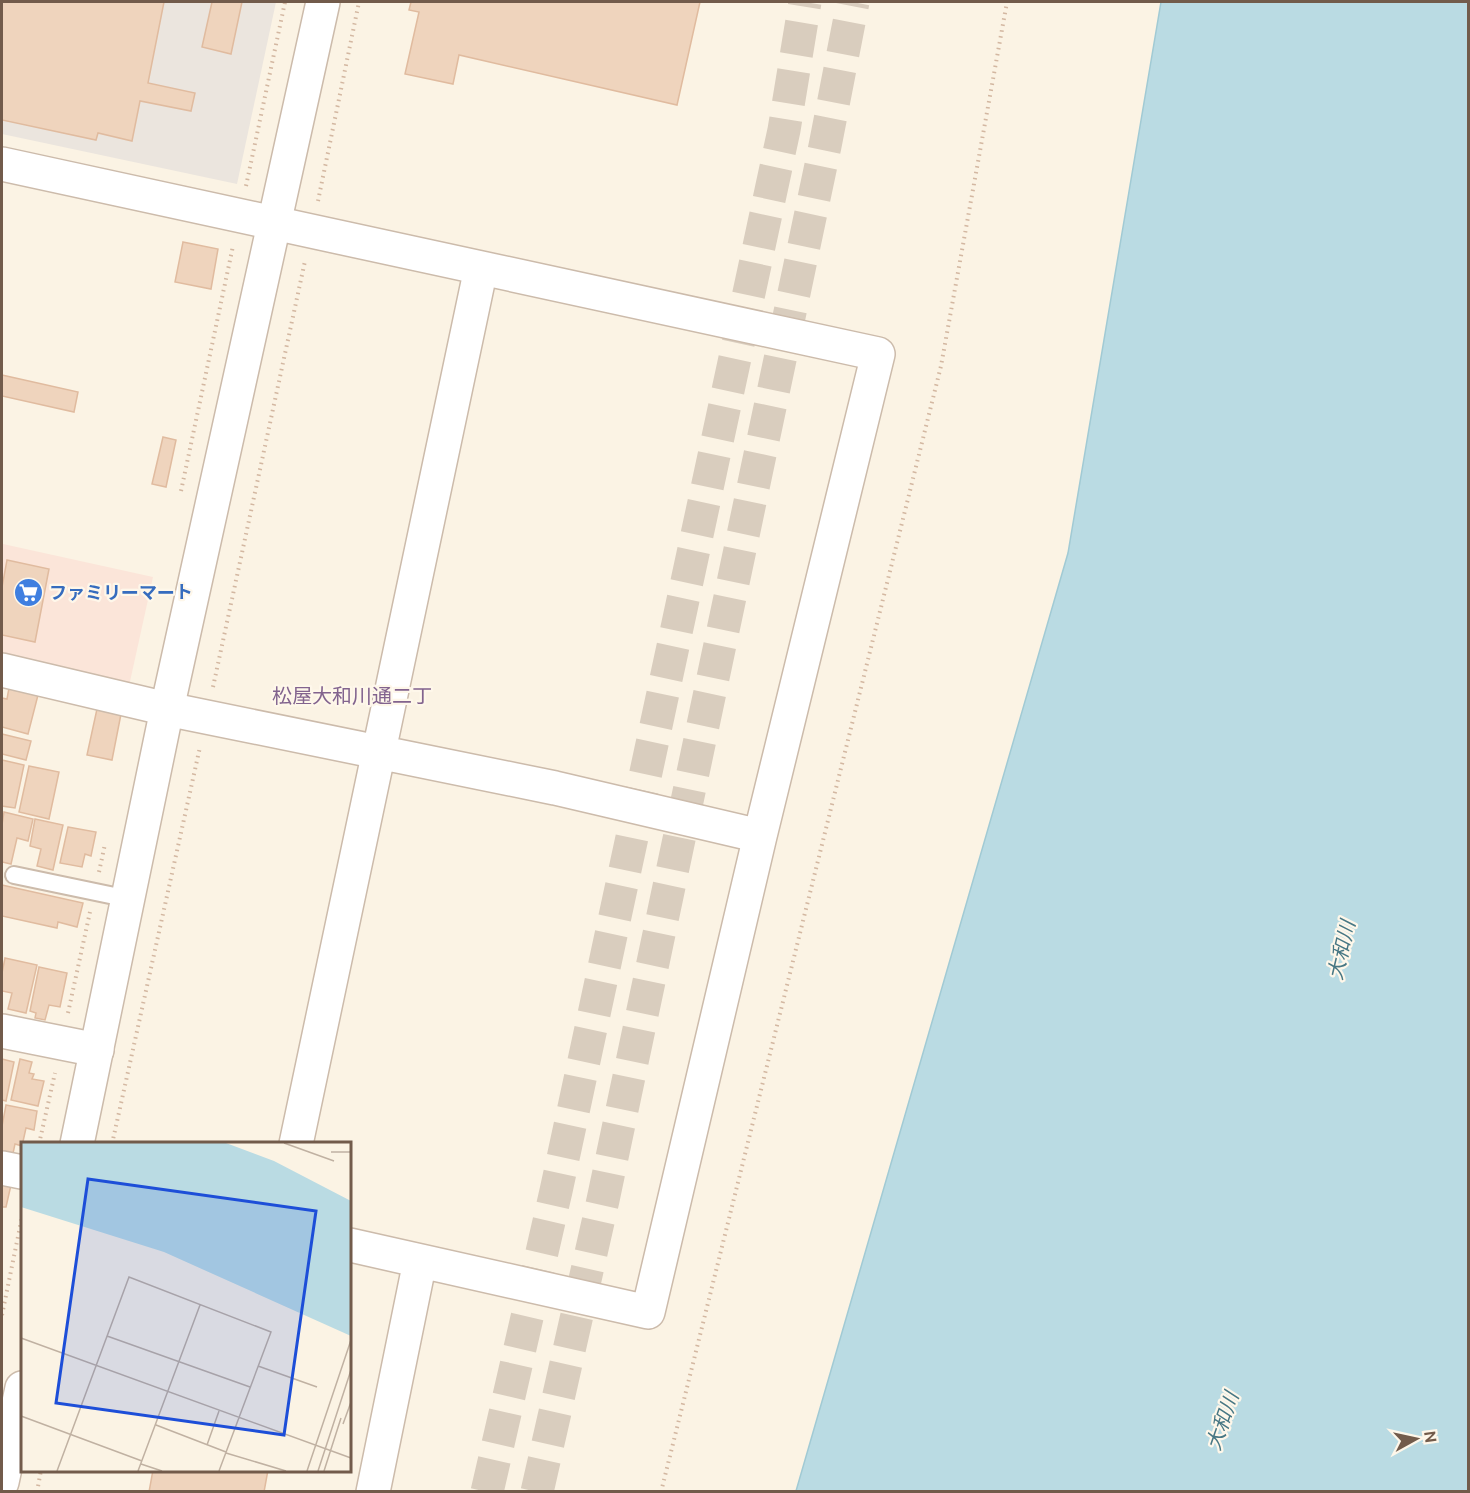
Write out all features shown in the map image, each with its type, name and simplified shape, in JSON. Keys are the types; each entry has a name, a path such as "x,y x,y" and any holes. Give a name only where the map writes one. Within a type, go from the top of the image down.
{"street":[{"path":"77,1142 167,709 323,2"},
{"path":"2,164 878,354 760,836 648,1312 351,1245"},
{"path":"296,1142 481,268"},
{"path":"2,670 167,709 555,788 760,836"},
{"path":"2,1031 97,1050"},
{"path":"2,1168 21,1172"},
{"path":"373,1491 420,1261"},
{"path":"2,1482 21,1393"}],"lane":[{"path":"14,875 129,899"}],"path":[{"path":"112,1142 312,232 359,2"},
{"path":"661,1491 941,366 1007,2"},
{"path":"2,1315 21,1223"},
{"path":"37,1491 41,1472"}],"shaded area":[{"path":"2,2 276,2 237,184 2,134"},
{"path":"3,544 153,577 129,686 2,658"}],"water":[{"name":"大和川","path":"1161,2 1468,2 1468,1491 796,1491 1068,553"}],"building":[{"path":"2,2 164,2 148,83 195,93 191,111 140,101 132,141 98,133 96,140 2,120"},
{"path":"212,2 242,2 231,54 202,47"},
{"path":"411,2 700,2 677,105 459,55 453,84 405,74 419,12 409,10"},
{"path":"183,242 218,249 211,289 175,282"},
{"path":"2,375 78,392 74,412 2,396"},
{"path":"163,437 176,440 166,487 152,484"},
{"path":"7,560 49,569 35,642 2,635 2,587"},
{"path":"9,688 38,695 28,734 2,727 2,698 7,699"},
{"path":"97,709 121,714 112,760 87,755"},
{"path":"2,734 31,741 26,760 2,754"},
{"path":"2,760 24,765 15,808 2,806"},
{"path":"29,766 59,772 49,819 19,812"},
{"path":"4,812 33,819 28,841 17,838 11,864 2,862"},
{"path":"35,819 63,825 53,870 37,866 41,849 30,846"},
{"path":"68,827 96,832 91,856 85,854 82,867 60,863"},
{"path":"2,885 83,903 77,927 58,922 57,928 2,916"},
{"path":"5,958 37,965 26,1013 8,1009 12,993 2,991"},
{"path":"39,967 67,973 60,1007 49,1005 45,1020 35,1018 36,1013 30,1011"},
{"path":"2,1059 14,1062 6,1101 2,1100"},
{"path":"20,1059 32,1062 29,1073 34,1074 32,1079 44,1081 38,1106 11,1100"},
{"path":"6,1105 37,1111 34,1130 26,1128 21,1146 15,1144 12,1158 2,1156 2,1126"},
{"path":"2,1183 11,1185 6,1207 2,1207"},
{"path":"153,1472 268,1472 264,1492 149,1492"}],"tunnel":[{"path":"487,1492 556,1191 784,130 805,2"},
{"path":"537,1492 603,1200 825,146 853,2"}],"place":[{"name":"ファミリーマート","path":"28,592"}],"district":[{"name":"松屋大和川通二丁","path":"352,695"}]}
